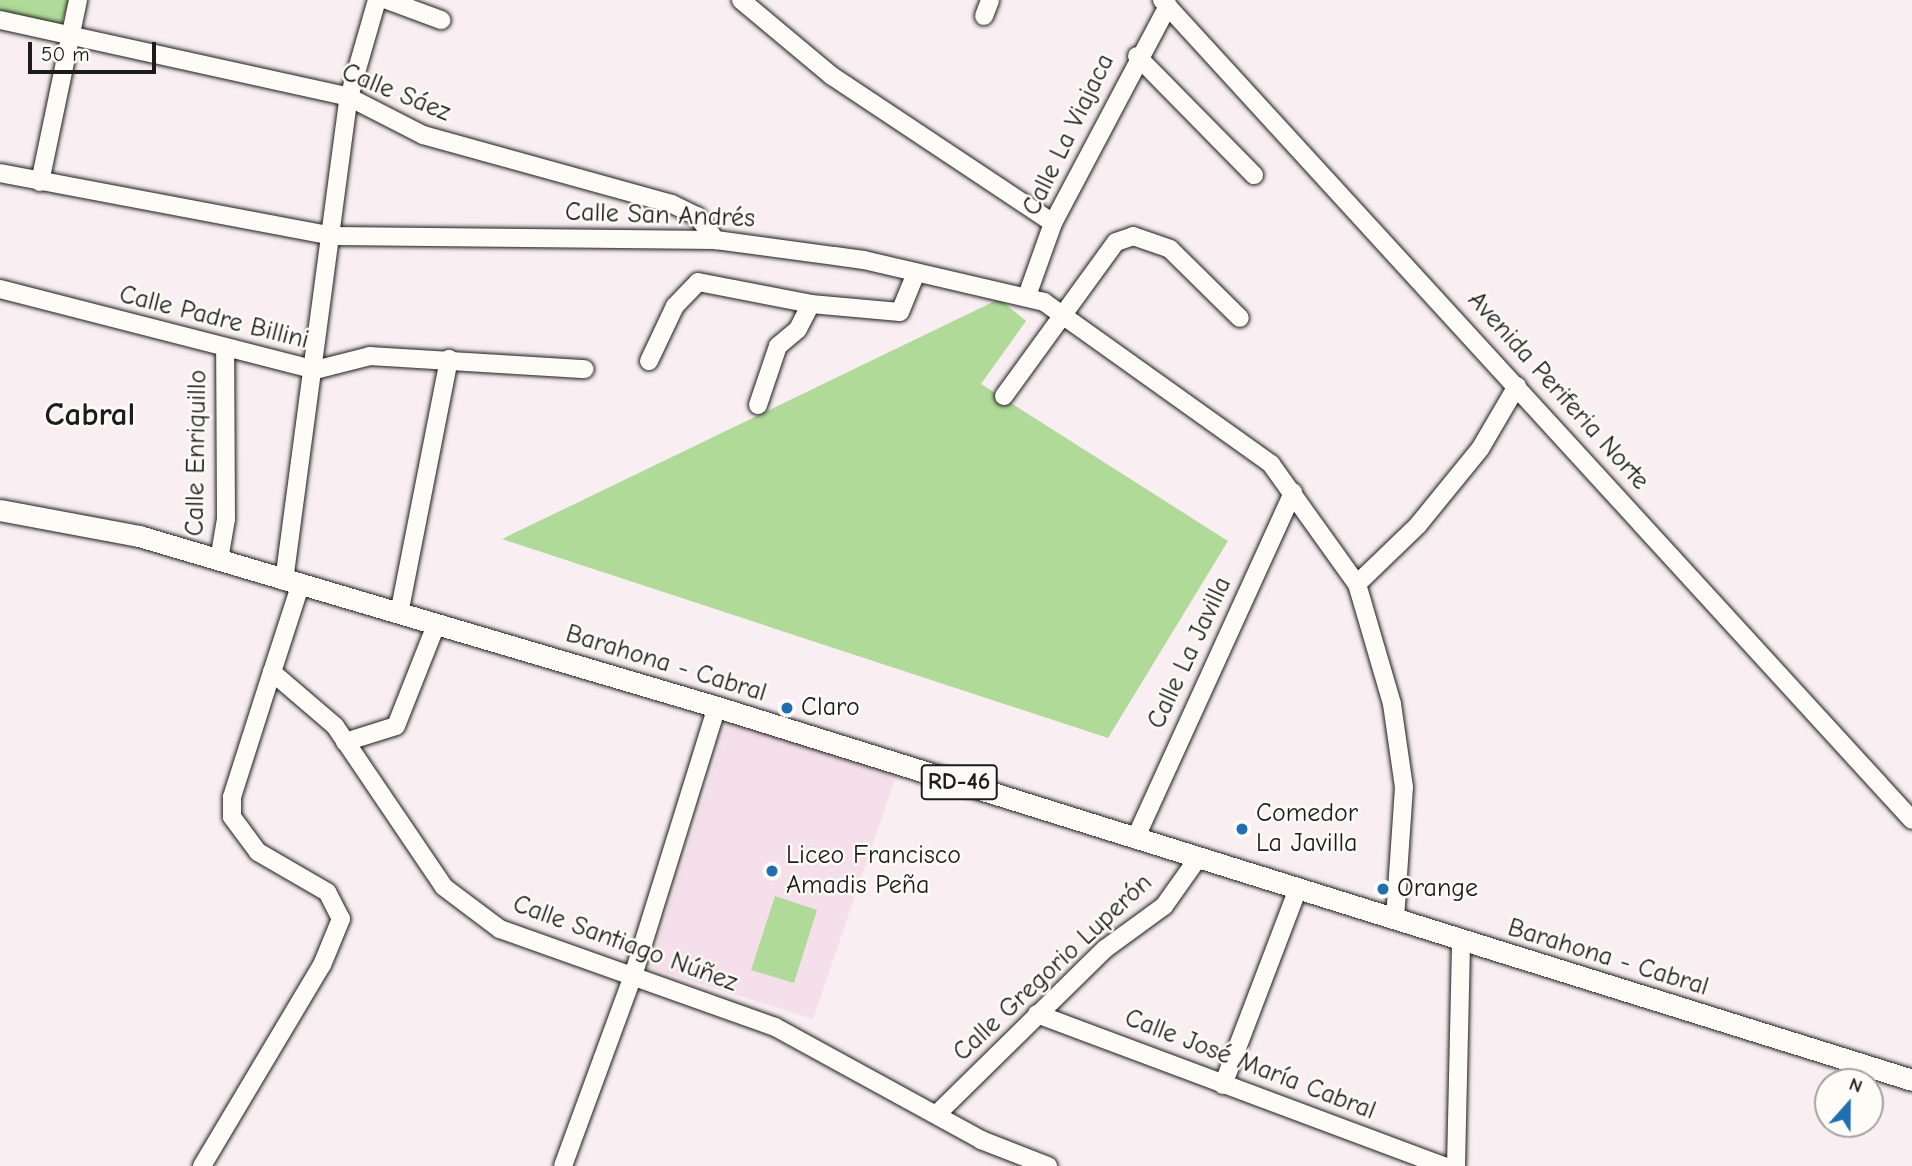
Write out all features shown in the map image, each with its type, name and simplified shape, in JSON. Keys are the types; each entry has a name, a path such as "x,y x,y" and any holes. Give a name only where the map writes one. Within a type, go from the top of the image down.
{"main road":[{"name":"Barahona - Cabral","path":"0,510 139,536 292,584 717,707 1136,837 1461,942 1912,1080"}],"street":[{"path":"40,182 67,33 78,0"},
{"path":"202,1166 322,965 341,919 327,892 258,852 232,817 232,797 272,672 292,584 349,97 377,0"},
{"path":"387,0 441,20"},
{"path":"741,0 832,76 1053,223"},
{"name":"Calle La Viajaca","path":"1028,293 1053,223 1165,3"},
{"name":"Avenida Periferia Norte","path":"1165,3 1912,820"},
{"name":"Calle Sáez","path":"0,20 349,97 423,135 672,204 697,216 716,240"},
{"path":"1137,56 1254,175"},
{"name":"Calle San Andrés","path":"0,173 334,236 716,240 1028,293 1066,316 1238,436 1293,492 1357,584 1392,704 1404,787 1395,920"},
{"path":"1004,396 1066,316 1116,242 1133,236 1170,249 1240,318"},
{"path":"649,361 675,306 698,282 811,304 900,312 916,273"},
{"name":"Calle Padre Billini","path":"0,289 315,370 370,356 585,369"},
{"path":"758,405 778,346 798,329 811,304"},
{"name":"Calle Enriquillo","path":"219,561 226,519 225,347"},
{"path":"399,614 449,359"},
{"path":"1357,584 1449,487 1517,386"},
{"name":"Calle La Javilla","path":"1136,837 1293,492"},
{"path":"345,742 396,726 436,625"},
{"name":"Calle Santiago Núñez","path":"272,672 345,742 444,887 500,929 775,1027 938,1113 981,1140 1038,1165"},
{"path":"563,1166 633,976 717,707"},
{"name":"Calle Gregorio Luperón","path":"938,1113 1105,949 1164,906 1198,858"},
{"path":"1223,1085 1298,889"},
{"path":"1456,1166 1461,942"},
{"name":"Calle José María Cabral","path":"1037,1014 1444,1166"}],"shaded area":[{"name":"Liceo Francisco Amadis Peña","path":"728,721 897,773 813,1019 650,968"}],"green space":[{"path":"0,0 69,0 61,24 0,11"},
{"path":"999,299 1026,321 981,384 1228,541 1108,738 502,539"},
{"path":"775,896 817,910 794,983 751,970"}],"place":[{"name":"Claro","path":"787,708"},
{"name":"Comedor La Javilla","path":"1242,829"},
{"name":"Liceo Francisco Amadis Peña","path":"772,871"},
{"name":"Orange","path":"1383,889"}],"district":[{"name":"Cabral","path":"90,415"}]}
